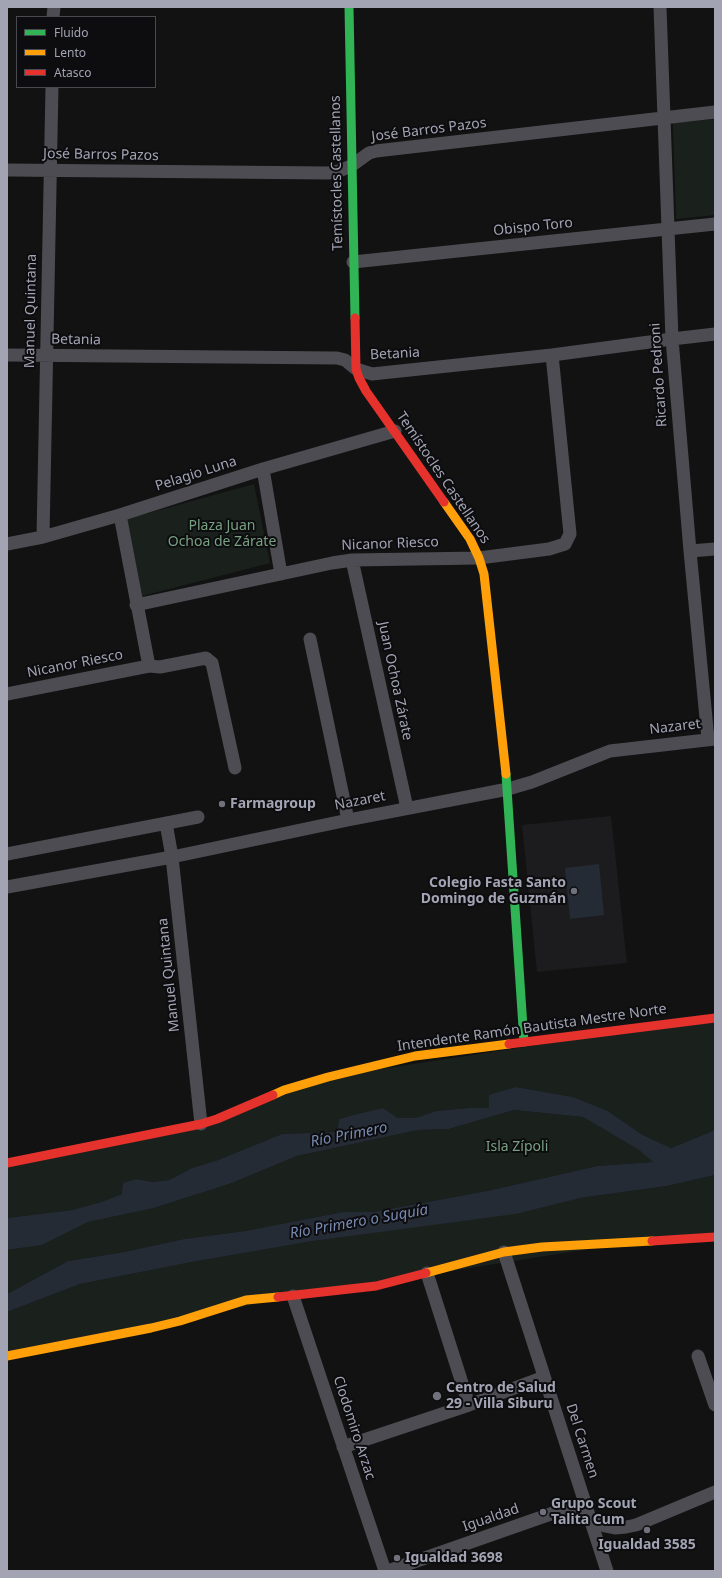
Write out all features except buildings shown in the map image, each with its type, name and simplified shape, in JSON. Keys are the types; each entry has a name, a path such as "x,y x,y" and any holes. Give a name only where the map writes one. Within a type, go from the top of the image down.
{"main road":[{"name":"Temístocles Castellanos","path":"348,7 356,369 366,391 470,539 479,558 484,574 508,789 524,1042"},
{"name":"Intendente Ramón Bautista Mestre Norte","path":"7,1163 201,1124 284,1090 328,1077 415,1056 715,1018"},
{"path":"7,1356 159,1326 180,1321 246,1300 376,1286 504,1252 542,1247 715,1237"}],"street":[{"name":"Ricardo Pedroni","path":"660,7 672,339 690,551 712,739"},
{"name":"Manuel Quintana","path":"43,537 52,88"},
{"name":"José Barros Pazos","path":"7,170 328,174 351,166 363,157 376,151 715,112"},
{"name":"Obispo Toro","path":"354,262 715,224"},
{"name":"Betania","path":"7,354 46,356 337,358 345,360 356,369 372,374 552,355 715,334"},
{"name":"Nicanor Riesco","path":"136,605 352,560 479,558 558,547 565,544 570,534 552,355"},
{"name":"Pelagio Luna","path":"7,544 43,537 120,515 263,469 395,431"},
{"path":"263,469 281,574"},
{"path":"120,515 136,605 149,666"},
{"path":"690,551 715,549"},
{"name":"Juan Ochoa Zárate","path":"352,560 407,808"},
{"path":"310,639 348,820"},
{"name":"Nicanor Riesco","path":"7,694 149,666 160,667 206,658 212,662 235,768"},
{"name":"Nazaret","path":"7,887 172,857 407,808 508,789 532,782 610,751 712,739"},
{"path":"7,854 198,817"},
{"name":"Manuel Quintana","path":"166,823 172,857 201,1124"},
{"name":"Del Carmen","path":"504,1252 608,1571"},
{"path":"427,1273 469,1404"},
{"name":"Clodomiro Arzac","path":"293,1296 385,1571"},
{"path":"698,1356 715,1405"},
{"path":"343,1447 544,1377"},
{"name":"Igualdad","path":"388,1571 562,1510 575,1510 605,1526 615,1528 636,1525 715,1492"}],"shaded area":[{"name":"Colegio Fasta Santo Domingo de Guzmán","path":"611,816 627,963 537,972 522,825"}],"green space":[{"path":"715,119 715,215 676,219 673,123"},
{"name":"Plaza Juan Ochoa de Zárate","path":"254,484 270,563 142,596 127,519"},
{"path":"715,1018 715,1130 671,1148 641,1134 608,1111 573,1097 516,1087 489,1108 436,1111 415,1118 398,1118 383,1108 339,1119 337,1132 282,1134 218,1160 192,1168 169,1180 153,1182 137,1179 122,1194 101,1202 72,1210 7,1218 7,1163 185,1128 328,1077"},
{"name":"Isla Zípoli","path":"514,1110 583,1117 639,1150 654,1162 597,1166 487,1191 373,1212 343,1212 245,1231 184,1239 124,1252 68,1261 7,1294 7,1250 42,1245 88,1222 154,1208 232,1183 297,1156 418,1130 449,1129"},
{"path":"715,1175 715,1237 640,1241 293,1296 7,1356 7,1312 80,1284 192,1262 313,1241 405,1228 580,1198 667,1186"}],"water":[{"path":"599,864 604,915 570,919 565,868"},
{"path":"516,1087 573,1097 608,1111 641,1134 671,1148 715,1130 715,1175 667,1186 580,1198 515,1214 313,1241 192,1262 80,1284 7,1312 7,1294 68,1261 124,1252 184,1239 245,1231 343,1212 373,1212 487,1191 597,1166 653,1162 639,1150 583,1117 514,1110 449,1129 418,1130 297,1156 232,1183 154,1208 88,1222 42,1245 7,1250 7,1218 72,1210 101,1202 122,1194 123,1183 137,1179 153,1182 169,1180 192,1168 218,1160 282,1134 337,1132 339,1119 383,1108 398,1118 415,1118 436,1111 489,1108 489,1095"}],"traffic: fast":[{"path":"349,7 355,318"},
{"path":"506,774 524,1042"}],"traffic: slow":[{"path":"444,502 470,539 479,558 484,574 506,774"},
{"path":"273,1095 284,1090 328,1077 415,1056 509,1044"},
{"path":"426,1273 504,1252 542,1247 652,1241"},
{"path":"7,1356 151,1328 180,1321 246,1300 278,1297"}],"traffic: jam":[{"path":"355,318 356,369 359,378 366,391 444,502"},
{"path":"509,1044 715,1018"},
{"path":"7,1163 201,1124 217,1119 273,1095"},
{"path":"652,1241 715,1237"},
{"path":"278,1297 376,1286 426,1273"}],"place":[{"name":"Farmagroup","path":"222,804"},
{"name":"Colegio Fasta Santo Domingo de Guzmán","path":"574,891"},
{"name":"Centro de Salud 29 - Villa Siburu","path":"437,1396"},
{"name":"Grupo Scout Talita Cum","path":"543,1512"},
{"name":"Igualdad 3585","path":"647,1530"},
{"name":"Igualdad 3698","path":"397,1558"}],"water label":[{"name":"Río Primero","path":"349,1135"},
{"name":"Río Primero o Suquía","path":"359,1222"}]}
